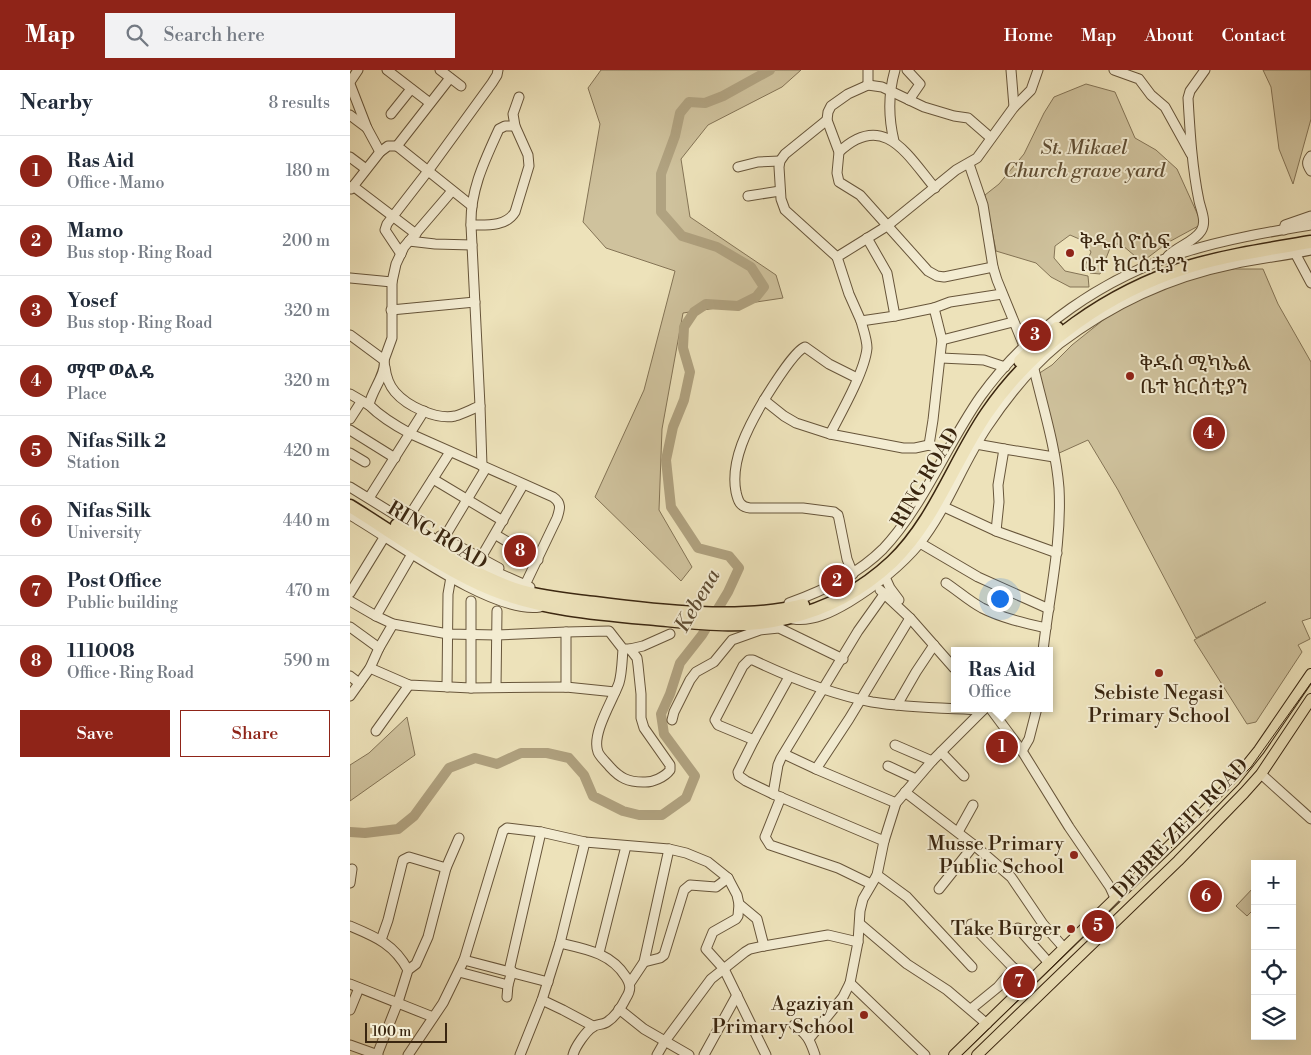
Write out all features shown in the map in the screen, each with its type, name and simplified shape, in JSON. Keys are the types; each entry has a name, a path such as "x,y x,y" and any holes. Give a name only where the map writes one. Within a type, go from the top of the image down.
{"highway":[{"name":"RING ROAD","path":"756,617 828,596 850,584 886,557 925,508 967,432 989,398 1037,344 1070,317 1100,298 1138,278 1170,265 1211,252 1311,234"},
{"name":"RING ROAD","path":"351,515 460,574 506,595 712,623 756,617 788,618 820,608 842,598 871,579 893,561 906,547 927,518 972,438 999,396 1032,361 1070,327 1120,296 1186,268 1256,251 1311,242"},
{"name":"RING ROAD","path":"350,496 457,562 545,601"}],"main road":[{"name":"DEBRE ZEIT ROAD","path":"954,1055 1195,821 1246,767 1311,674"},
{"name":"DEBRE ZEIT ROAD","path":"977,1055 1184,855 1261,774 1311,699"}],"street":[{"path":"358,70 350,83 367,128 380,152"},
{"path":"387,70 430,103"},
{"path":"440,70 461,86"},
{"path":"401,254 385,230 387,224 428,171 497,75 498,70"},
{"path":"868,70 868,85"},
{"path":"894,141 890,123 890,91 895,70"},
{"path":"907,70 920,84 910,100"},
{"path":"1011,70 1014,107"},
{"path":"837,257 887,226 956,170 977,158 1008,118 1014,107 1030,90 1038,70"},
{"path":"1114,70 1139,80 1151,95 1165,107 1193,157"},
{"path":"1165,259 1179,246 1193,239 1201,231 1204,223 1195,180 1188,98 1190,91 1205,70"},
{"path":"397,146 450,78"},
{"path":"991,138 968,118 954,116 910,100 882,87 868,85 848,94 835,103 829,109 827,120 839,152 837,173 839,182 860,195 928,271 937,276 944,277 993,267"},
{"path":"391,114 411,89"},
{"path":"471,225 491,225 507,221 515,212 529,166 528,155 515,126 512,114 518,97"},
{"path":"350,116 367,128"},
{"path":"827,120 785,154 780,161 780,191 782,205 785,210 837,257 849,294 861,321 867,346 861,370 830,434"},
{"path":"443,541 468,500 484,467 471,225 472,206 478,178 499,130 504,126 515,126"},
{"path":"839,152 862,138 871,136 894,141 906,152 935,188"},
{"path":"416,234 352,188 380,152 388,146 397,146 472,206"},
{"path":"1311,156 1307,164 1311,171"},
{"path":"350,157 366,170"},
{"path":"738,167 758,162 780,161"},
{"path":"969,164 983,205 993,267 1024,346"},
{"path":"350,419 371,394 392,338 392,282 396,264 409,241 452,191"},
{"path":"748,196 780,191"},
{"path":"1284,230 1285,224 1311,216"},
{"path":"776,610 853,574 882,550 908,518 982,395 1024,346 1057,318 1098,291 1165,259 1224,242 1311,225"},
{"path":"867,238 887,273 895,316"},
{"path":"409,241 472,245"},
{"path":"788,618 806,620 833,612 873,588 907,558 920,543 976,444 1002,406 1034,368 1057,346 1088,323 1145,292 1170,282 1231,264 1311,250"},
{"path":"1295,253 1311,283"},
{"path":"350,278 392,282"},
{"path":"861,321 934,308 950,302 1002,294"},
{"path":"391,310 475,302"},
{"path":"929,446 934,420 942,340 934,308"},
{"path":"942,340 1013,322"},
{"path":"350,335 384,363 387,377 396,393 424,411 434,415 455,416 480,406"},
{"path":"853,574 847,559 838,515 834,512 803,508 744,507 740,504 734,482 745,437 764,400 794,355 801,348 805,347 829,364 857,378"},
{"path":"941,358 984,360 1005,366"},
{"path":"1034,368 1054,457 1059,511 1057,553 1044,647"},
{"path":"350,394 411,434 553,497 559,502 557,518 525,585"},
{"path":"764,400 796,423 830,434 903,448 929,446 946,452"},
{"path":"370,497 424,411"},
{"path":"350,430 395,458"},
{"path":"976,444 1054,457"},
{"path":"996,531 999,502 998,485 1004,449"},
{"path":"408,519 450,452"},
{"path":"350,453 365,462"},
{"path":"433,479 503,521"},
{"path":"480,561 523,485"},
{"path":"350,487 506,576 534,588 545,601 534,608 514,605 494,598 450,578 351,515"},
{"path":"942,506 996,531 1057,553"},
{"path":"496,535 538,560"},
{"path":"350,593 385,536"},
{"path":"920,543 978,577 1049,609"},
{"path":"376,616 412,554"},
{"path":"886,577 894,594 951,658"},
{"path":"447,687 448,594 450,578"},
{"path":"946,583 980,607 997,615 1046,628"},
{"path":"873,588 885,593 951,665"},
{"path":"871,884 838,868 770,845 766,842 765,837 777,795 778,766 858,631 885,593"},
{"path":"350,601 393,624 448,634 472,636 609,631 637,658 641,694 641,718 644,728 670,765 670,770 664,776 646,782 628,781 621,778 598,752 597,740 601,725 621,676 626,649"},
{"path":"470,688 471,601"},
{"path":"496,611 496,687"},
{"path":"816,769 910,618"},
{"path":"350,696 370,668 393,624"},
{"path":"350,627 379,648"},
{"path":"672,720 690,680 696,672 714,662 732,640 760,630 779,628 843,659"},
{"path":"566,632 566,687"},
{"path":"626,649 644,646 670,634"},
{"path":"897,705 934,645"},
{"path":"754,740 715,723 743,666 749,660 824,690 860,699 897,705 951,707"},
{"path":"370,668 409,685 470,688 566,687 615,692"},
{"path":"350,676 359,683"},
{"path":"789,677 754,740 738,772 738,776 884,841"},
{"path":"376,731 409,685"},
{"path":"809,1039 843,997 850,982 858,942 860,911 863,899 877,874 884,841 896,803 932,761 983,712"},
{"path":"989,712 1023,749"},
{"path":"999,712 1072,826 1115,898"},
{"path":"1023,749 1033,728 1037,712"},
{"path":"895,745 932,761"},
{"path":"941,752 964,776"},
{"path":"784,754 896,803"},
{"path":"888,766 916,779"},
{"path":"1261,774 1311,819"},
{"path":"905,792 958,832 1011,877 1043,924 1064,948"},
{"path":"958,832 973,804"},
{"path":"1072,826 1114,882 1124,889"},
{"path":"408,1055 443,1003 459,972 504,830 507,828 541,832 585,842 669,849 686,853 708,862 728,878 737,896 739,904 738,916 713,932 706,946 707,952 724,969 766,1055"},
{"path":"506,997 541,832"},
{"path":"350,1045 377,1055 398,1002 408,970 416,964 428,937 446,868 459,838"},
{"path":"520,1055 542,1000 560,943 585,842"},
{"path":"939,889 974,845"},
{"path":"599,953 626,846"},
{"path":"573,1055 576,1047 593,1026 606,1022 619,1009 630,992 630,983 644,962 669,849"},
{"path":"381,940 403,860 409,857 446,868"},
{"path":"350,883 352,869"},
{"path":"877,874 906,897 972,966"},
{"path":"644,962 660,958 664,955 684,890 690,885 716,887 728,878"},
{"path":"739,904 757,918 764,946"},
{"path":"860,924 907,964 947,990 987,1024"},
{"path":"971,924 1028,983"},
{"path":"350,926 381,940 395,951 408,970"},
{"path":"1018,928 1049,963"},
{"path":"657,1055 665,1040 711,979 744,952 764,946 828,935 858,942"},
{"path":"560,943 599,953 616,963 630,983"},
{"path":"464,960 548,982"},
{"path":"971,1009 998,986 1014,968"},
{"path":"459,972 508,986"},
{"path":"850,982 925,1055"},
{"path":"350,1010 354,986 433,1017"},
{"path":"704,1055 737,995"},
{"path":"542,1000 593,1026"},
{"path":"619,1009 644,1029 690,1055"},
{"path":"794,1025 809,1039 815,1055"}],"green space":[{"path":"601,70 801,70 782,87 708,125 681,159 690,217 776,275 783,298 683,313 662,429 659,510 692,567 681,581 595,497 644,390 675,271 606,248 583,222 600,124 588,88"},
{"path":"1263,70 1311,70 1311,119 1293,184 1279,149 1271,87"},
{"name":"St. Mikael Church grave yard","path":"1086,84 1115,92 1135,138 1156,150 1177,169 1202,224 1167,243 1142,262 1122,245 1112,243 1100,274 1090,273 1085,266 1091,252 1084,241 1070,235 1055,246 1054,258 1065,271 1088,276 1089,287 1070,287 1051,277 1036,263 996,251 985,195 999,184 1024,154 1054,97"},
{"path":"1225,269 1263,269 1278,304 1311,362 1311,618 1302,621 1310,639 1298,645 1302,652 1256,722 1247,724 1194,640 1266,602 1196,638 1118,490 1088,440 1057,454 1038,374 1052,365 1072,345 1117,309 1168,284"},
{"path":"407,717 415,755 350,801 350,765 369,753"},
{"path":"1251,890 1251,912 1247,916 1236,906"}],"waterway":[{"name":"Kebena","path":"350,832 365,833 398,829 414,816 449,768 475,758 497,764 521,753 547,753 569,758 584,775 593,796 623,811 639,815 662,815 686,798 695,776 664,734 661,714 680,663 702,635 728,592 739,568 729,556 698,548 671,507 666,460 673,427 684,400 690,372 683,348 684,327 694,312 706,304 738,306 756,297 764,287 751,267 717,247 682,236 661,212 661,174 675,136 680,113 689,102 705,103 723,96 770,70"}],"tram line":[{"path":"962,1055 1096,924 1251,767 1311,683"}],"place":[{"name":"ቅዱስ ዮሴፍ ቤተ ክርስቲያን","path":"1070,253"},
{"name":"Yosef","path":"1035,335"},
{"name":"ቅዱስ ሚካኤል ቤተ ክርስቲያን","path":"1130,376"},
{"name":"ማሞ ወልዴ","path":"1209,433"},
{"name":"111008","path":"520,551"},
{"name":"Mamo","path":"837,581"},
{"name":"Sebiste Negasi Primary School","path":"1159,673"},
{"name":"Ras Aid","path":"1002,747"},
{"name":"Musse Primary Public School","path":"1074,855"},
{"name":"Nifas Silk","path":"1206,896"},
{"name":"Nifas Silk 2","path":"1098,926"},
{"name":"Take Burger","path":"1071,929"},
{"name":"Post Office","path":"1019,982"},
{"name":"Agaziyan Primary School","path":"864,1015"}]}
